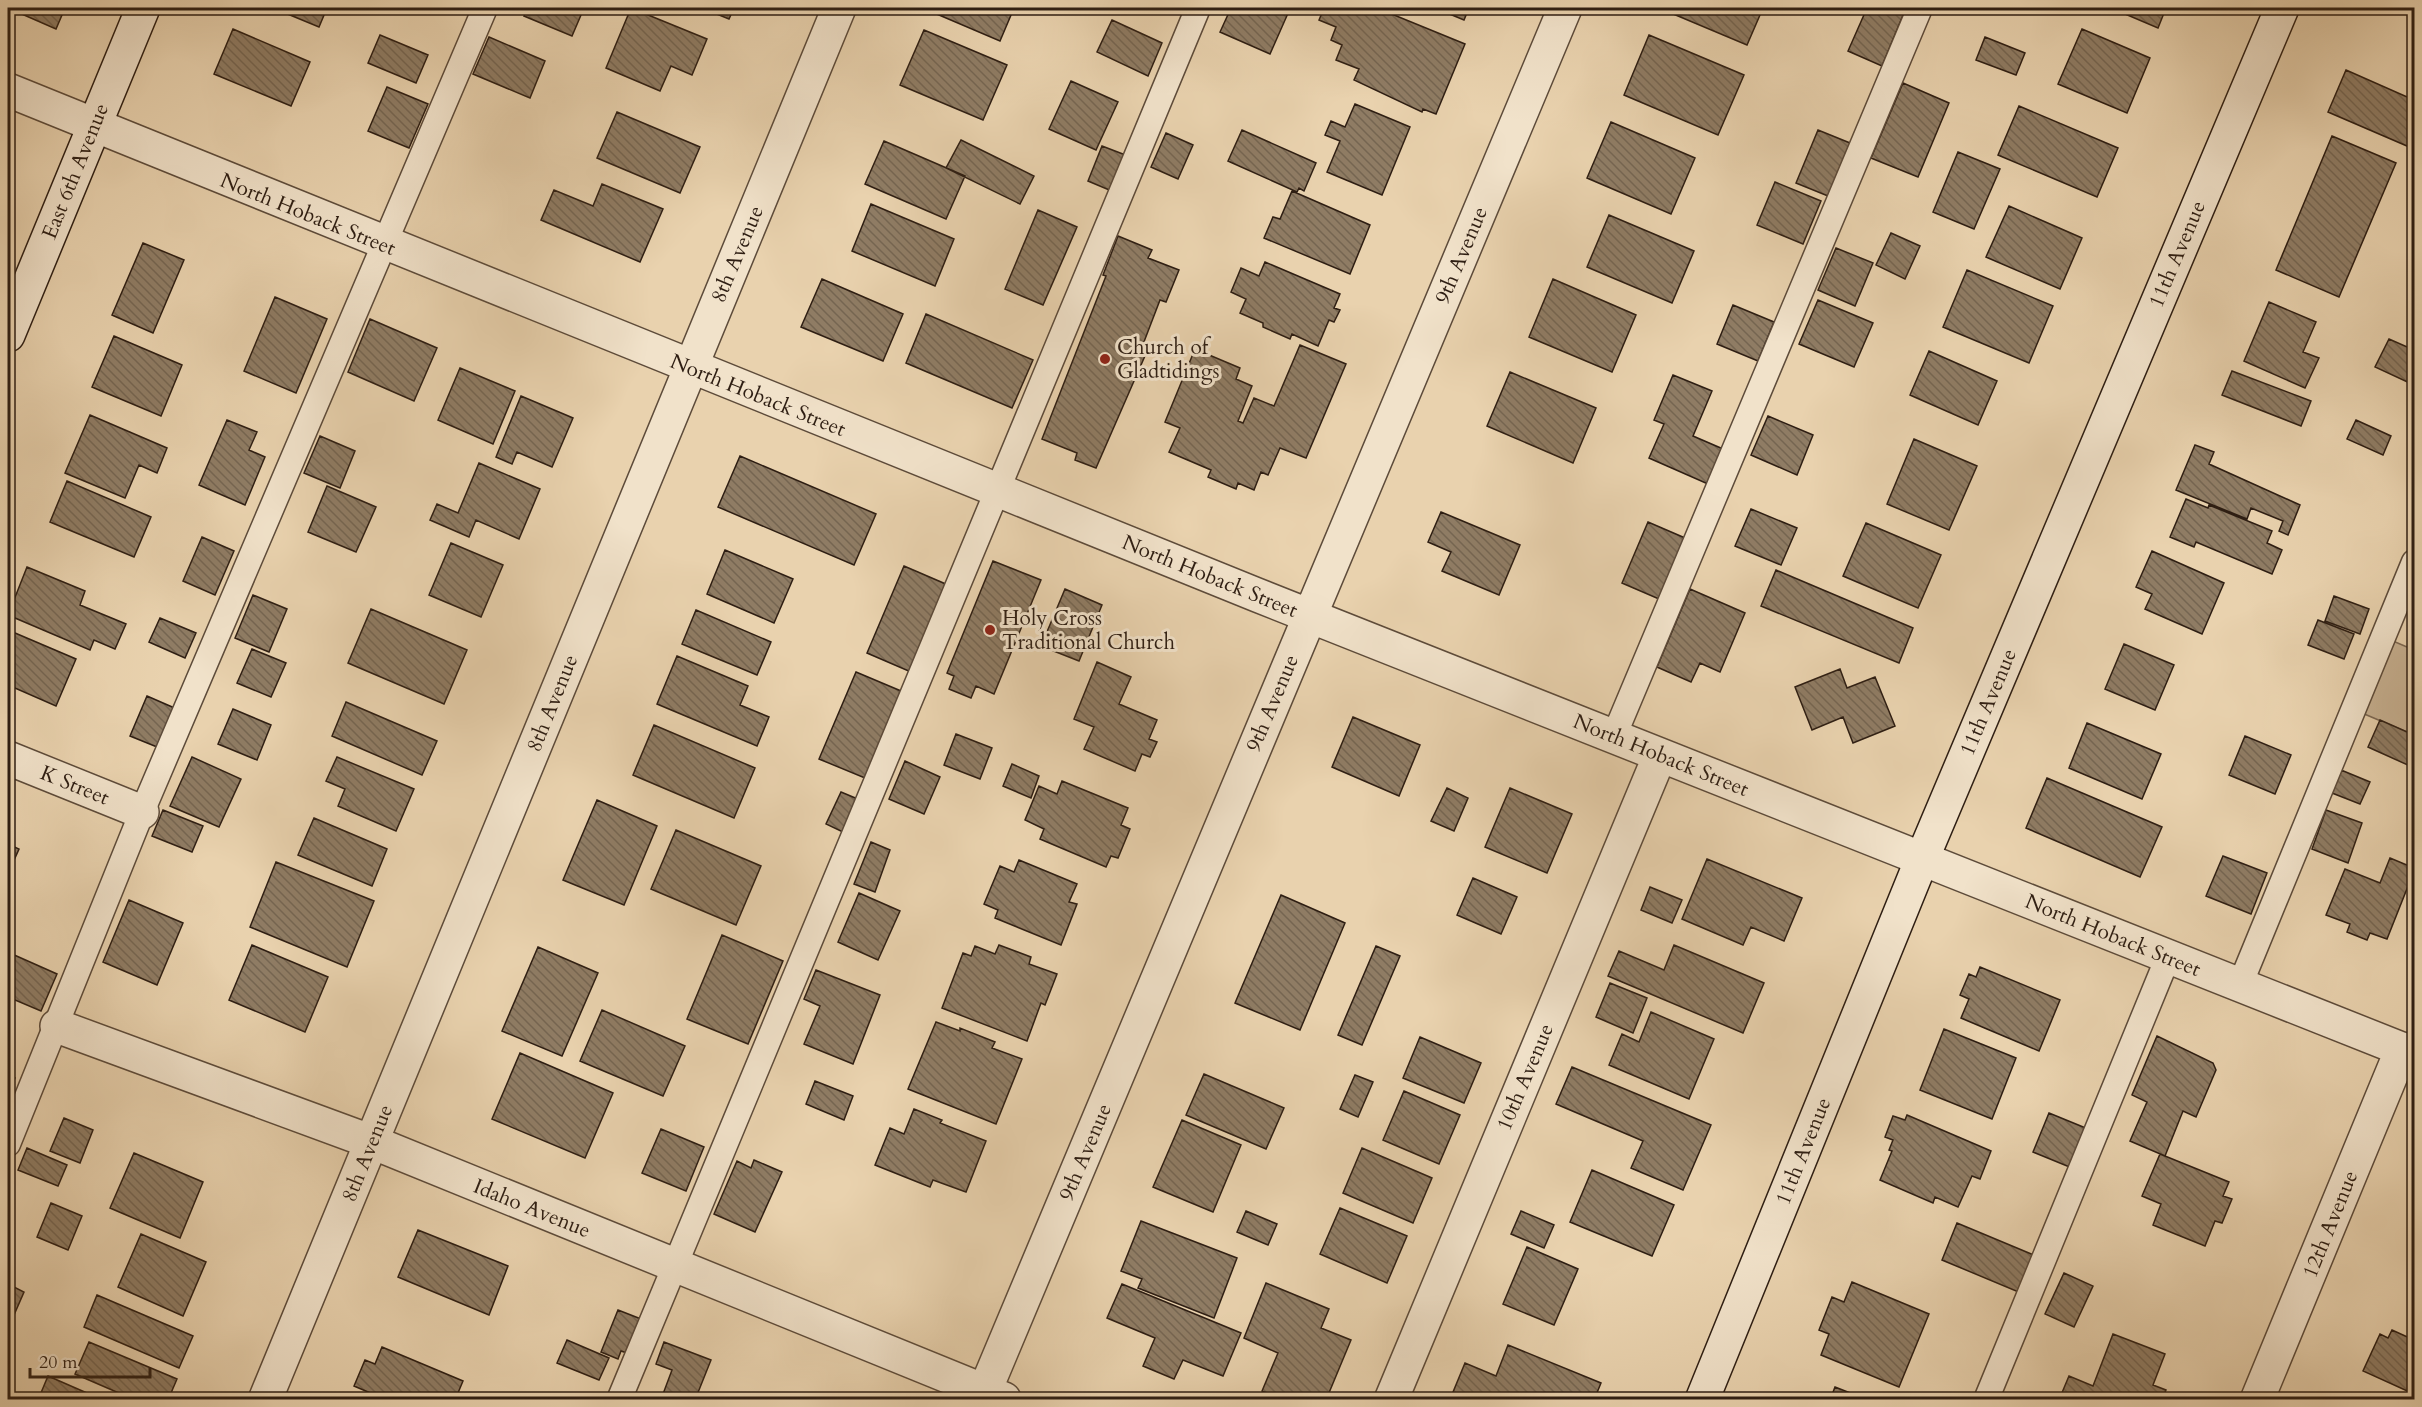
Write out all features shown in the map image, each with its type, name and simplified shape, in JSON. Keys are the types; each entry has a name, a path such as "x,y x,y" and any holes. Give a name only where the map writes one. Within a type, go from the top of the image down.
{"street":[{"name":"East 6th Avenue","path":"8,335 143,8"},
{"name":"8th Avenue","path":"265,1400 839,8"},
{"name":"9th Avenue","path":"990,1397 1309,616 1565,8"},
{"name":"11th Avenue","path":"1702,1400 1922,859 2282,8"},
{"name":"North Hoback Street","path":"8,90 94,127 690,368 2408,1052"},
{"name":"10th Avenue","path":"1391,1400 1660,755"},
{"name":"K Street","path":"8,758 142,812"},
{"name":"Idaho Avenue","path":"57,1026 372,1142 990,1397"},
{"name":"12th Avenue","path":"2257,1400 2408,1052"}],"lane":[{"path":"8,1144 142,812 386,245 485,8"},
{"path":"619,1400 1198,8"},
{"path":"1614,736 1920,8"},
{"path":"2240,985 2415,562"},
{"path":"1986,1400 2168,957"}],"shaded area":[{"path":"2393,641 2414,650 2414,735 2362,713"}],"building":[{"path":"8,8 65,8 56,29"},
{"path":"273,8 327,8 319,27"},
{"path":"528,8 584,8 572,36 524,16"},
{"path":"631,8 707,39 692,75 671,66 660,91 606,68"},
{"path":"702,8 734,8 729,19"},
{"path":"933,8 1014,8 1000,41 932,12"},
{"path":"1231,8 1281,8 1289,11 1270,54 1220,32"},
{"path":"1324,8 1377,8 1465,44 1436,114 1423,109 1422,112 1354,80 1359,69 1336,60 1342,45 1331,40 1336,27 1319,20"},
{"path":"1435,8 1469,8 1464,20"},
{"path":"1659,8 1763,8 1747,45"},
{"path":"1867,8 1906,8 1882,66 1848,51"},
{"path":"2111,8 2166,8 2158,28"},
{"path":"1112,20 1162,43 1148,76 1097,52"},
{"path":"233,29 310,62 291,106 214,74"},
{"path":"2082,29 2150,58 2127,113 2058,84"},
{"path":"924,30 1007,65 983,120 900,85"},
{"path":"380,35 428,55 416,83 368,63"},
{"path":"1649,35 1744,75 1718,135 1624,95"},
{"path":"489,37 545,61 530,98 473,74"},
{"path":"1985,37 2025,53 2016,75 1976,60"},
{"path":"2346,70 2414,100 2414,149 2328,112"},
{"path":"1071,81 1118,102 1096,150 1049,129"},
{"path":"1903,83 1949,103 1918,177 1871,158"},
{"path":"387,87 428,104 409,148 368,131"},
{"path":"1355,104 1410,127 1382,195 1327,172 1340,141 1325,135 1331,121 1345,127"},
{"path":"2019,106 2118,148 2097,197 1998,155"},
{"path":"617,112 700,147 680,193 597,158"},
{"path":"1611,122 1695,158 1671,214 1587,178"},
{"path":"1242,130 1316,163 1304,191 1299,188 1297,192 1228,161"},
{"path":"1818,130 1850,143 1828,196 1796,183"},
{"path":"1166,133 1193,145 1178,179 1151,167"},
{"path":"2332,136 2396,163 2339,297 2276,270"},
{"path":"961,140 1034,176 1020,204 946,168"},
{"path":"884,141 965,176 946,219 865,184"},
{"path":"1102,146 1128,156 1114,192 1088,181"},
{"path":"1958,152 2000,169 1974,229 1933,212"},
{"path":"1775,182 1821,201 1803,244 1757,225"},
{"path":"602,184 663,209 640,262 541,220 554,190 593,206"},
{"path":"1292,191 1370,225 1350,274 1264,238 1273,217 1280,219"},
{"path":"871,204 954,239 935,286 852,251"},
{"path":"2009,206 2082,238 2060,289 1986,257"},
{"path":"1038,210 1077,227 1043,305 1005,289"},
{"path":"1609,215 1694,251 1672,303 1587,267"},
{"path":"1891,233 1920,246 1905,279 1876,265"},
{"path":"1118,236 1152,250 1148,258 1179,270 1166,302 1160,300 1142,347 1148,349 1096,468 1075,460 1077,453 1042,439 1106,276 1103,275"},
{"path":"143,243 184,260 153,333 112,315"},
{"path":"1836,248 1873,263 1855,306 1818,290"},
{"path":"1265,262 1340,294 1334,308 1340,310 1334,322 1329,320 1318,346 1292,334 1290,339 1263,327 1263,323 1240,313 1246,299 1231,292 1241,268 1259,276"},
{"path":"1967,270 2053,306 2029,363 1943,327"},
{"path":"822,279 903,314 883,361 801,327"},
{"path":"1553,279 1636,315 1612,372 1529,337"},
{"path":"275,297 327,319 296,393 244,371"},
{"path":"1818,300 1873,323 1854,367 1799,344"},
{"path":"2269,302 2316,322 2303,352 2319,358 2305,388 2244,361"},
{"path":"1733,305 1774,322 1758,361 1717,344"},
{"path":"926,314 1033,360 1012,408 906,363"},
{"path":"370,319 437,348 414,401 348,372"},
{"path":"114,336 182,365 161,416 92,387"},
{"path":"2389,339 2414,350 2414,385 2375,367"},
{"path":"1300,345 1346,364 1306,458 1280,448 1268,475 1261,472 1254,490 1238,483 1236,489 1208,477 1211,470 1169,452 1180,428 1165,422 1195,349 1240,368 1236,379 1252,386 1238,421 1243,423 1254,398 1274,406"},
{"path":"1929,351 1997,381 1978,425 1910,395"},
{"path":"460,368 515,391 493,444 438,420"},
{"path":"2232,371 2311,401 2301,426 2222,395"},
{"path":"1510,372 1596,408 1573,463 1487,426"},
{"path":"1673,375 1712,391 1693,436 1723,449 1708,484 1649,458 1664,424 1654,420"},
{"path":"521,396 573,418 552,467 517,452 512,464 496,457"},
{"path":"90,415 167,448 157,473 139,465 125,498 65,473"},
{"path":"1768,416 1813,435 1797,475 1751,455"},
{"path":"227,420 257,432 249,450 265,457 245,505 199,485"},
{"path":"2356,420 2391,436 2383,455 2347,439"},
{"path":"320,436 355,451 340,488 304,473"},
{"path":"1914,439 1977,466 1949,530 1887,504"},
{"path":"2195,445 2214,452 2209,464 2300,505 2288,535 2279,531 2283,521 2251,508 2247,519 2176,490"},
{"path":"740,456 876,514 854,565 718,507"},
{"path":"479,463 540,489 519,539 476,520 469,537 430,520 437,504 458,513"},
{"path":"67,481 151,517 134,557 50,522"},
{"path":"327,486 376,507 356,552 308,532"},
{"path":"2186,499 2208,508 2209,505 2272,531 2267,543 2282,550 2272,574 2196,542 2194,547 2170,537"},
{"path":"1751,509 1797,528 1781,565 1735,546"},
{"path":"1441,512 1520,545 1499,595 1442,571 1451,552 1428,542"},
{"path":"1648,522 1685,538 1659,599 1622,583"},
{"path":"1866,523 1941,555 1918,608 1843,576"},
{"path":"202,537 234,551 215,595 183,581"},
{"path":"451,543 503,565 481,617 429,595"},
{"path":"725,550 793,579 774,623 707,594"},
{"path":"2152,551 2224,583 2202,634 2145,609 2152,594 2136,587"},
{"path":"993,561 1041,580 994,694 976,686 971,698 949,689 954,676 947,673"},
{"path":"904,566 948,585 911,672 867,653"},
{"path":"27,567 85,591 80,605 126,624 115,649 94,640 90,650 8,615"},
{"path":"1776,570 1913,628 1899,663 1761,606"},
{"path":"1065,589 1102,605 1079,661 1041,646"},
{"path":"1690,589 1745,613 1720,672 1700,663 1691,682 1657,667"},
{"path":"253,595 287,609 269,652 235,638"},
{"path":"2334,596 2369,609 2360,634 2325,621"},
{"path":"371,609 467,650 444,704 348,663"},
{"path":"696,610 771,642 757,675 682,644"},
{"path":"160,618 196,633 185,658 149,642"},
{"path":"2318,620 2354,634 2344,659 2308,645"},
{"path":"8,630 76,659 56,706 8,685"},
{"path":"2124,644 2174,665 2155,710 2105,689"},
{"path":"252,649 286,663 271,697 237,683"},
{"path":"677,656 748,686 740,705 769,717 757,746 657,704"},
{"path":"1097,662 1131,677 1119,704 1157,720 1149,739 1157,742 1150,757 1142,754 1135,771 1084,749 1094,727 1074,719"},
{"path":"1840,669 1847,688 1875,677 1895,726 1853,743 1843,717 1812,730 1795,687"},
{"path":"856,672 901,691 865,778 819,759"},
{"path":"147,696 179,710 162,749 130,736"},
{"path":"346,702 437,741 422,775 332,736"},
{"path":"233,709 271,725 257,760 218,744"},
{"path":"1353,717 1420,745 1399,796 1332,767"},
{"path":"2380,720 2414,735 2414,756 2410,766 2368,747"},
{"path":"2087,723 2161,754 2142,799 2069,768"},
{"path":"654,725 755,768 734,818 633,775"},
{"path":"956,734 992,748 980,779 944,765"},
{"path":"2245,736 2291,755 2275,794 2229,775"},
{"path":"192,757 241,779 219,827 170,806"},
{"path":"337,757 414,789 396,831 338,806 345,789 326,781"},
{"path":"905,761 940,777 924,814 889,799"},
{"path":"1012,764 1039,776 1031,798 1003,786"},
{"path":"2341,770 2370,782 2360,804 2332,793"},
{"path":"2047,778 2162,827 2140,877 2026,828"},
{"path":"1062,781 1128,808 1121,825 1130,829 1118,858 1111,856 1106,867 1040,839 1044,829 1025,820 1039,786 1057,794"},
{"path":"1447,788 1468,798 1454,831 1431,821"},
{"path":"1510,788 1572,814 1547,873 1485,847"},
{"path":"841,792 860,800 845,833 826,824"},
{"path":"597,800 657,826 624,905 563,880"},
{"path":"163,810 203,826 192,852 152,836"},
{"path":"2326,810 2362,823 2348,863 2312,849"},
{"path":"314,818 387,849 372,886 298,855"},
{"path":"676,830 761,866 736,925 651,889"},
{"path":"871,842 890,850 875,892 854,884"},
{"path":"8,844 19,849 11,867 8,865"},
{"path":"2223,856 2267,873 2251,914 2206,896"},
{"path":"2390,858 2414,868 2414,871 2387,939 2370,933 2367,940 2347,932 2350,924 2326,915 2345,869 2380,883"},
{"path":"1707,859 1802,898 1784,941 1751,927 1743,945 1682,919"},
{"path":"1019,860 1077,884 1069,902 1077,904 1061,945 995,918 998,910 984,904 1000,866 1014,872"},
{"path":"276,862 374,901 347,967 250,927"},
{"path":"1473,878 1517,897 1501,934 1457,915"},
{"path":"1650,887 1682,900 1672,923 1641,910"},
{"path":"859,893 900,911 878,960 838,942"},
{"path":"1281,895 1345,923 1300,1030 1235,1003"},
{"path":"129,900 183,923 157,985 103,962"},
{"path":"722,935 783,961 748,1044 687,1019"},
{"path":"252,945 328,977 305,1032 229,1000"},
{"path":"999,945 1031,957 1029,964 1057,974 1045,1005 1041,1003 1027,1041 942,1008 963,953 971,956 975,946 995,954"},
{"path":"1674,945 1764,983 1743,1033 1608,976 1619,951 1664,970"},
{"path":"1376,946 1400,956 1362,1045 1338,1035"},
{"path":"538,947 598,973 562,1056 502,1031"},
{"path":"12,954 57,974 41,1011 8,997 8,965"},
{"path":"1980,967 2060,1000 2039,1051 1961,1018 1969,999 1960,995 1969,974 1976,977"},
{"path":"816,970 880,995 853,1064 804,1044 820,1006 804,999"},
{"path":"1610,983 1647,998 1633,1033 1596,1017"},
{"path":"602,1010 685,1046 663,1096 580,1061"},
{"path":"1651,1012 1714,1039 1689,1099 1609,1065 1622,1034 1639,1042"},
{"path":"936,1022 960,1031 960,1028 995,1042 992,1048 1022,1059 996,1124 908,1089"},
{"path":"1944,1029 2016,1058 1992,1119 1920,1090"},
{"path":"2157,1036 2213,1063 2216,1070 2196,1117 2183,1111 2165,1156 2130,1141 2147,1102 2132,1095"},
{"path":"1420,1037 1481,1063 1464,1103 1403,1078"},
{"path":"520,1053 613,1093 585,1158 492,1119"},
{"path":"1572,1067 1711,1125 1683,1190 1631,1168 1643,1141 1556,1104"},
{"path":"1204,1074 1284,1108 1266,1149 1186,1115"},
{"path":"8,1075 15,1078 8,1096"},
{"path":"1355,1075 1373,1082 1358,1117 1340,1109"},
{"path":"815,1081 853,1096 844,1120 806,1104"},
{"path":"1404,1091 1460,1115 1439,1164 1383,1140"},
{"path":"914,1109 942,1120 940,1123 986,1141 966,1192 933,1180 930,1187 875,1165 890,1128 904,1134"},
{"path":"2049,1113 2088,1129 2072,1168 2033,1152"},
{"path":"1907,1115 1991,1151 1980,1179 1972,1176 1958,1207 1935,1197 1933,1203 1880,1180 1892,1151 1889,1150 1893,1140 1885,1137 1893,1116 1905,1120"},
{"path":"64,1118 93,1130 80,1163 50,1151"},
{"path":"1182,1120 1241,1145 1213,1212 1153,1187"},
{"path":"661,1129 704,1147 686,1191 642,1173"},
{"path":"27,1148 67,1165 58,1186 18,1170"},
{"path":"1362,1148 1432,1178 1413,1223 1343,1193"},
{"path":"134,1153 203,1182 180,1238 110,1208"},
{"path":"2160,1154 2229,1182 2223,1196 2232,1199 2222,1223 2215,1221 2205,1246 2153,1225 2161,1204 2142,1196"},
{"path":"754,1160 782,1172 755,1232 714,1214 737,1161 751,1168"},
{"path":"1592,1170 1674,1205 1652,1256 1570,1222"},
{"path":"51,1203 82,1216 68,1250 37,1237"},
{"path":"1340,1208 1407,1236 1387,1283 1320,1254"},
{"path":"1246,1211 1277,1224 1268,1245 1237,1232"},
{"path":"1521,1211 1554,1225 1544,1248 1511,1234"},
{"path":"1141,1221 1237,1258 1214,1318 1138,1288 1142,1279 1121,1271"},
{"path":"1957,1223 2036,1256 2021,1293 1942,1260"},
{"path":"418,1230 508,1266 489,1315 398,1277"},
{"path":"141,1234 206,1262 183,1316 118,1287"},
{"path":"1527,1247 1578,1269 1554,1325 1503,1304"},
{"path":"2064,1273 2093,1286 2074,1327 2045,1314"},
{"path":"1852,1282 1929,1314 1899,1387 1821,1355 1829,1334 1819,1330 1832,1297 1844,1302"},
{"path":"1266,1283 1329,1309 1321,1328 1351,1340 1326,1400 1282,1400 1262,1391 1278,1353 1244,1338"},
{"path":"8,1284 24,1292 14,1315 8,1312"},
{"path":"1122,1284 1241,1333 1223,1376 1183,1360 1174,1379 1143,1366 1155,1338 1107,1318"},
{"path":"97,1295 193,1336 179,1368 84,1327"},
{"path":"618,1310 641,1319 627,1353 621,1351 618,1359 601,1352"},
{"path":"2392,1330 2414,1340 2414,1394 2363,1371 2380,1334 2388,1338"},
{"path":"2113,1334 2165,1354 2153,1385 2166,1390 2162,1400 2073,1400 2061,1395 2069,1376 2093,1386"},
{"path":"567,1340 609,1358 599,1380 557,1363"},
{"path":"89,1342 177,1379 168,1400 135,1400 75,1374"},
{"path":"664,1342 711,1360 695,1400 678,1400 663,1394 672,1370 656,1364"},
{"path":"1508,1345 1601,1383 1594,1400 1457,1400 1451,1397 1465,1363 1496,1376"},
{"path":"382,1347 463,1381 455,1400 387,1400 354,1386 365,1360 375,1364"},
{"path":"48,1376 103,1400 38,1400"},
{"path":"1835,1387 1863,1398 1864,1396 1873,1400 1830,1400"}],"place":[{"name":"Church of Gladtidings","path":"1105,359"},
{"name":"Holy Cross Traditional Church","path":"990,630"}]}
